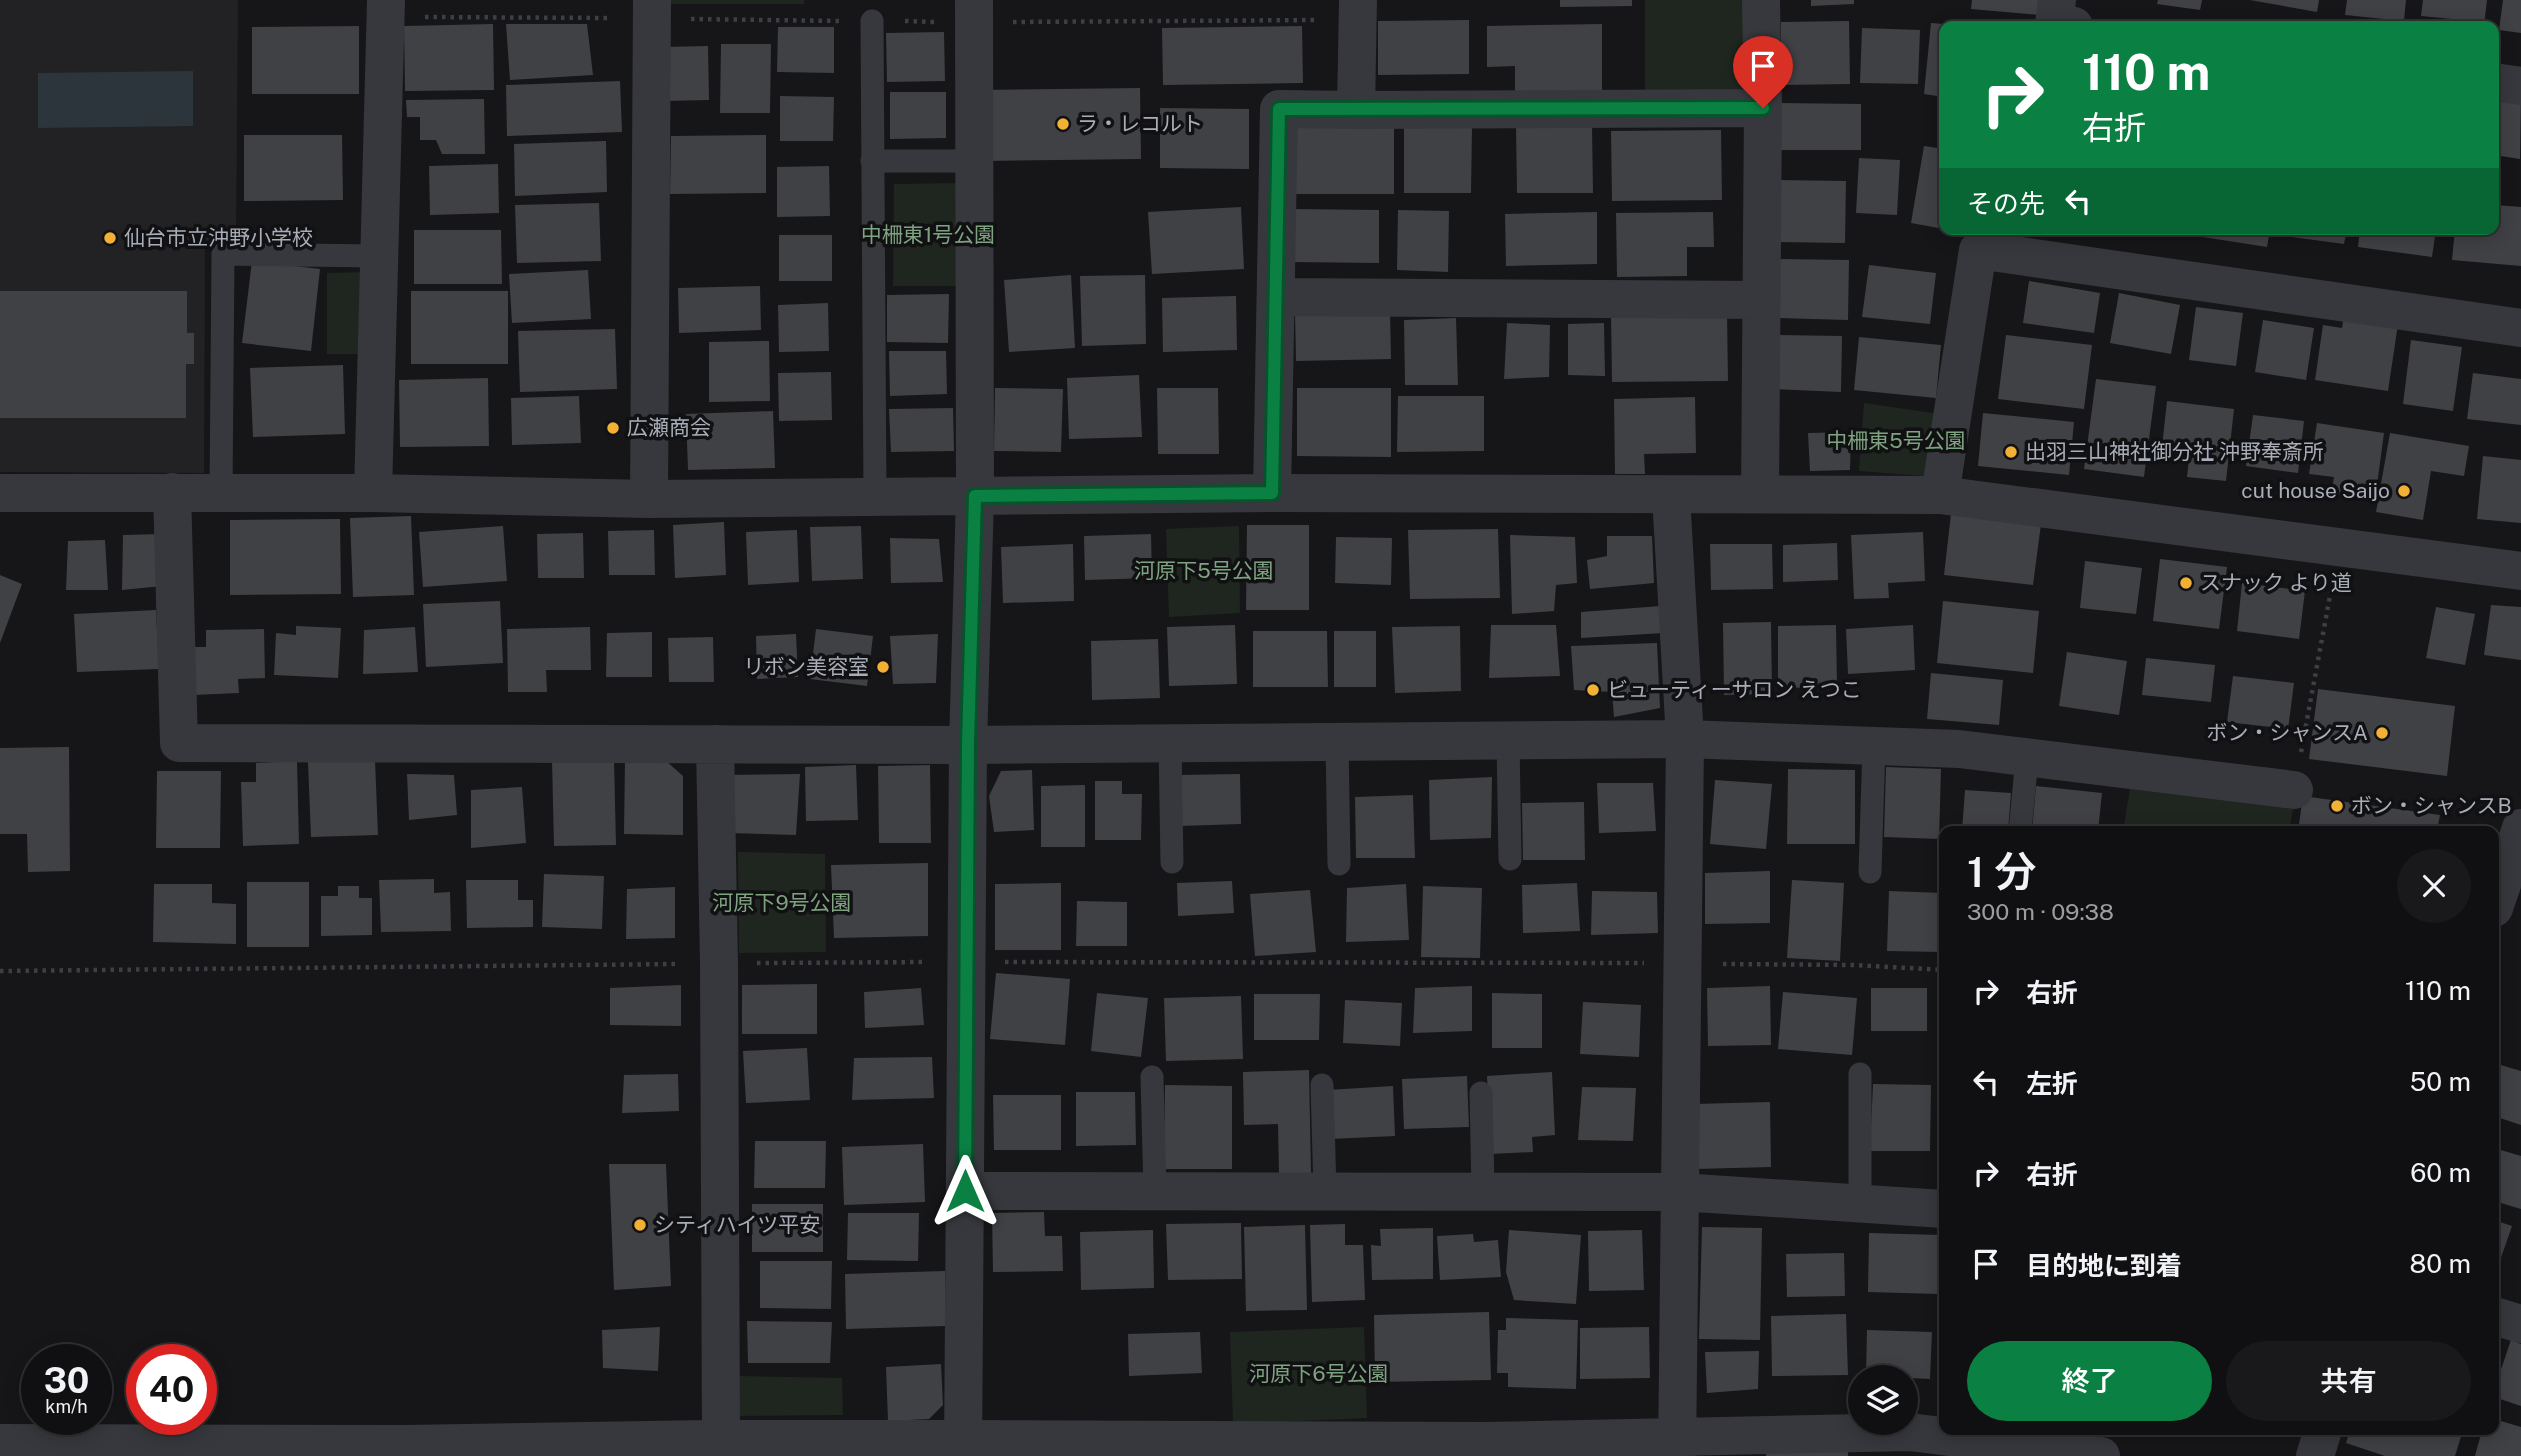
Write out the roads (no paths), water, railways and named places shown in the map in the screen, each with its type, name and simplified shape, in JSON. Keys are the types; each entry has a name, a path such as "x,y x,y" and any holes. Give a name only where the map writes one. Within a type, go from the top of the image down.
{"street":[{"path":"373,494 386,0"},
{"path":"649,499 652,0"},
{"path":"963,1447 968,744 975,496 974,0"},
{"path":"1356,110 1358,0"},
{"path":"1760,0 1763,108 1760,494"},
{"path":"2054,21 2057,0"},
{"path":"2499,83 2521,86"},
{"path":"1272,493 1279,109 1763,108"},
{"path":"1940,495 1978,250 1992,241 2521,328"},
{"path":"1276,297 1761,300"},
{"path":"0,493 172,492 649,499 1272,493 1940,495 2521,571"},
{"path":"172,492 179,743 968,744 1685,738 1959,750 2294,790"},
{"path":"1671,496 1685,738 1677,1446"},
{"path":"715,744 719,964 721,1439"},
{"path":"2499,893 2521,828"},
{"path":"965,1191 1680,1192 1939,1209"},
{"path":"2499,1317 2521,1324"},
{"path":"0,1443 404,1444 721,1439 963,1447 1488,1441 1677,1446 1859,1445 1910,1432 2101,1456"},
{"path":"2315,1456 2321,1435"}],"lane":[{"path":"872,21 875,496"},
{"path":"872,161 974,161"},
{"path":"221,493 223,254 380,256"},
{"path":"1508,740 1510,859"},
{"path":"1337,741 1339,864"},
{"path":"1170,743 1172,862"},
{"path":"1870,872 1874,746"},
{"path":"2020,826 2027,758"},
{"path":"1860,1074 1860,1203"},
{"path":"1152,1077 1154,1191"},
{"path":"1322,1084 1325,1192"},
{"path":"1481,1093 1483,1192"}],"place":[{"name":"ラ・レコルト","path":"1063,124"},
{"name":"仙台市立沖野小学校","path":"110,238"},
{"name":"広瀬商会","path":"613,428"},
{"name":"出羽三山神社御分社 沖野奉斎所","path":"2011,452"},
{"name":"cut house Saijo","path":"2404,491"},
{"name":"スナック より道","path":"2186,583"},
{"name":"リボン美容室","path":"883,667"},
{"name":"ビューティーサロン えつこ","path":"1593,690"},
{"name":"ボン・シャンスA","path":"2382,733"},
{"name":"ボン・シャンスB","path":"2337,806"},
{"name":"シティハイツ平安","path":"640,1225"}],"park label":[{"name":"中柵東1号公園","path":"928,235"},
{"name":"中柵東5号公園","path":"1896,441"},
{"name":"河原下5号公園","path":"1204,571"},
{"name":"河原下9号公園","path":"782,903"},
{"name":"河原下6号公園","path":"1319,1374"}]}
